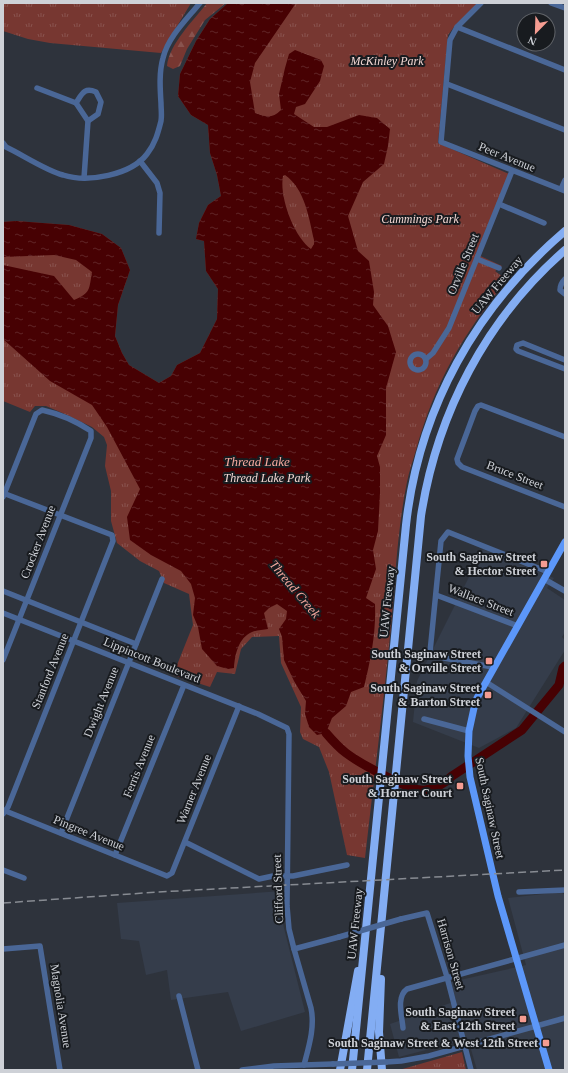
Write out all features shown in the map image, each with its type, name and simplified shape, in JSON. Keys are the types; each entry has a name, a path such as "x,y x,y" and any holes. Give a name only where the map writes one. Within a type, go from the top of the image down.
{"highway":[{"name":"UAW Freeway","path":"352,1070 382,781 407,513 413,478 424,438 437,404 462,353 478,327 512,283 565,231"},
{"name":"UAW Freeway","path":"367,1070 421,516 429,475 450,409 480,351 493,330 529,285 565,250"},
{"path":"340,1070 369,909"},
{"path":"382,916 379,1032 382,1070"}],"main road":[{"name":"South Saginaw Street","path":"548,1070 494,882 470,777 468,756 469,731 474,708 493,668 548,572 563,552 565,542"}],"street":[{"path":"4,145 64,176 84,178 112,175 125,170 140,161 147,155 156,141 161,118 162,58 174,36 200,3"},
{"path":"481,3 457,27 450,40 446,75 447,84 565,130"},
{"path":"551,3 565,8"},
{"path":"457,27 565,70"},
{"name":"Peer Avenue","path":"447,84 442,142 563,190"},
{"path":"37,88 76,103 88,121 84,178"},
{"path":"76,103 85,91 90,90 96,92 101,102 101,107 98,114 88,121"},
{"path":"140,161 157,184 160,193 159,233"},
{"name":"Orville Street","path":"426,359 433,353 449,328 478,259 512,171"},
{"path":"563,190 565,180"},
{"path":"499,204 544,223"},
{"path":"478,259 499,268"},
{"path":"565,279 561,284 560,290 565,294"},
{"path":"565,360 523,343 517,345 516,349 518,351 565,370"},
{"name":"Bruce Street","path":"565,438 481,404 475,411 457,458 458,463 462,467 565,507"},
{"name":"Crocker Avenue","path":"3,660 91,438 92,431 56,413 42,410 36,414 4,494"},
{"path":"4,494 61,515"},
{"name":"Stanford Avenue","path":"3,812 8,807 113,541 112,535 61,515"},
{"path":"493,668 444,658 430,652 441,541 448,532 548,572"},
{"name":"Dwight Avenue","path":"61,833 162,579"},
{"path":"544,579 565,591"},
{"name":"Lippincott Boulevard","path":"3,591 136,644"},
{"name":"Wallace Street","path":"436,595 518,626"},
{"name":"Lippincott Boulevard","path":"3,613 275,721 287,728 289,734"},
{"path":"486,682 565,732"},
{"name":"Ferris Avenue","path":"116,855 184,685"},
{"name":"Warner Avenue","path":"167,876 172,873 185,842 238,706"},
{"path":"424,719 469,731"},
{"name":"Clifford Street","path":"289,734 286,906 289,929 312,1014 313,1027 304,1065"},
{"name":"Pingree Avenue","path":"3,812 61,833 167,876"},
{"path":"185,842 259,879 273,876 287,876 347,864"},
{"path":"3,870 24,878"},
{"path":"519,892 565,890"},
{"name":"Harrison Street","path":"294,949 427,913 447,977 471,1070"},
{"path":"403,1028 400,999 403,992 407,989 565,945"},
{"name":"Magnolia Avenue","path":"3,949 40,946 60,1070"},
{"path":"179,996 198,1070"},
{"path":"242,1070 304,1065 386,1062 417,1058 565,1018"}],"shaded area":[{"path":"483,549 554,578 547,588 565,600 565,632 562,637 565,640 565,650 516,728 479,748 413,722 417,681"},
{"path":"282,891 282,920 305,1012 241,1031 228,992 171,1000 167,970 146,975 139,941 121,939 117,903"},
{"path":"561,892 565,895 565,1070 477,1070 468,1039 399,1057 390,1024 456,1001 451,982 526,965 508,898"}],"green space":[{"path":"3,3 191,3 161,53 50,43 28,39 3,31"},
{"path":"207,3 226,3 205,20 187,49 180,66 173,69 167,66 172,49 177,41"},
{"name":"Thread Lake","path":"228,3 478,3 448,35 438,143 509,174 476,254 502,266 495,271 507,280 477,320 452,360 432,402 408,478 403,502 398,543 391,625 365,858 347,855 329,772 319,747 303,739 300,732 301,707 281,663 279,636 252,637 241,649 235,674 217,672 210,687 173,675 193,625 189,594 164,583 159,571 140,561 117,543 111,521 111,491 105,466 107,445 104,437 92,427 46,406 35,406 30,412 3,401 3,222 16,221 69,225 102,234 121,248 130,270 118,305 115,336 129,365 159,383 171,376 177,365 200,353 217,319 218,289 206,271 204,241 196,239 199,223 208,205 221,196 217,175 210,153 208,125 191,115 178,96 180,74 196,41 210,19"},
{"path":"462,1052 466,1070 399,1070"}],"water":[{"name":"Thread Lake","path":"228,3 296,3 255,63 250,82 255,113 272,116 281,110 279,94 285,68 289,54 295,50 321,60 324,66 320,81 305,104 296,107 294,114 314,127 327,127 359,115 377,118 390,129 384,164 363,182 348,216 358,251 369,261 374,292 373,305 388,326 396,352 386,388 386,435 377,456 380,467 380,493 378,531 373,550 376,569 366,598 375,604 374,636 364,687 351,692 346,706 332,718 326,733 317,735 309,727 305,714 306,701 284,660 282,637 279,629 286,619 287,611 277,604 269,608 264,613 268,629 252,632 243,638 236,652 234,668 228,669 217,666 202,649 198,627 193,615 195,598 191,584 181,571 151,555 130,540 127,517 140,489 107,427 92,405 50,381 3,339 3,265 54,276 74,300 84,295 88,290 92,272 76,260 54,255 3,257 3,222 16,221 69,225 102,234 121,248 130,270 118,305 115,336 129,365 159,383 171,376 177,365 200,353 217,319 218,289 206,271 204,241 196,239 199,223 208,205 221,196 217,175 210,153 208,125 191,115 178,96 180,74 196,41 210,19","holes":["285,175 292,181 302,196 308,213 314,240 314,244 311,249 299,235 294,226 289,216 283,195 283,176"]}],"waterway":[{"name":"Thread Creek","path":"326,733 346,753 373,769 409,787 419,790 430,789 437,787 522,730 559,685 563,668 565,666"}],"railway":[{"path":"3,903 158,892 565,870"}],"place":[{"name":"South Saginaw Street & Hector Street","path":"544,564"},
{"name":"South Saginaw Street & Orville Street","path":"489,661"},
{"name":"South Saginaw Street & Barton Street","path":"488,695"},
{"name":"South Saginaw Street & Horner Court","path":"460,786"},
{"name":"South Saginaw Street & East 12th Street","path":"523,1019"},
{"name":"South Saginaw Street & West 12th Street","path":"546,1043"}],"park label":[{"name":"McKinley Park","path":"387,61"},
{"name":"Cummings Park","path":"420,219"},
{"name":"Thread Lake Park","path":"267,478"}]}
